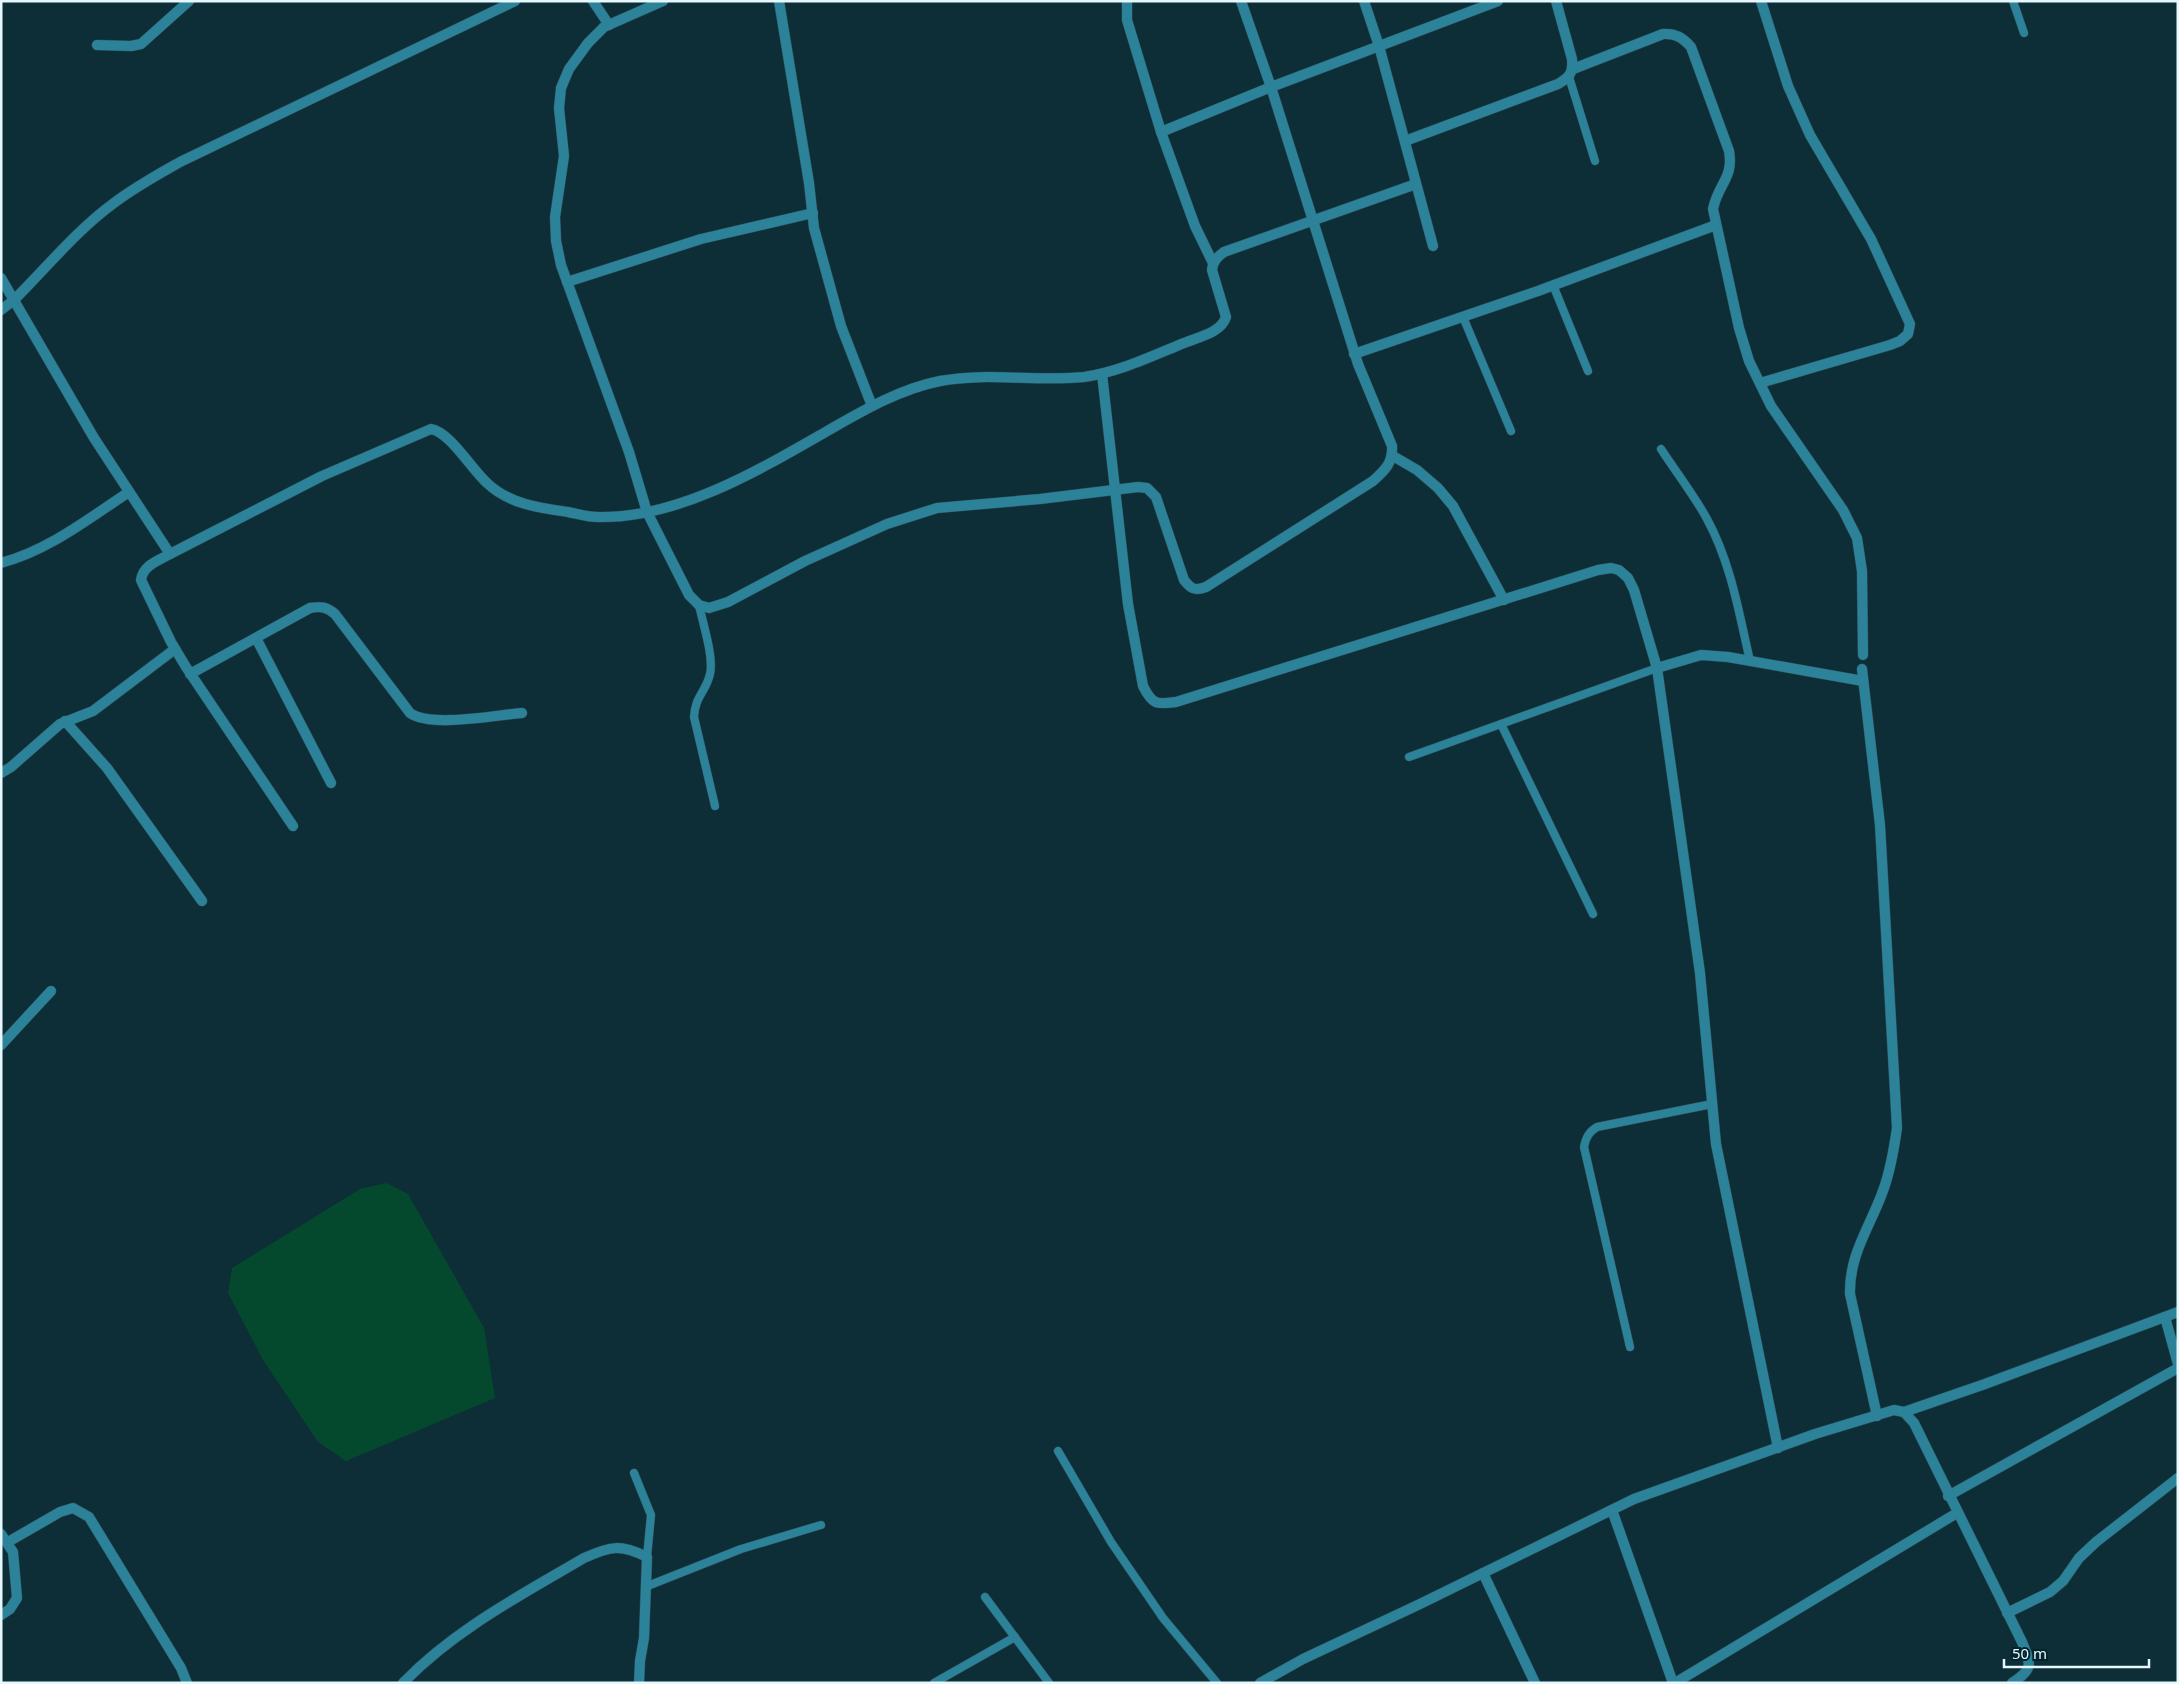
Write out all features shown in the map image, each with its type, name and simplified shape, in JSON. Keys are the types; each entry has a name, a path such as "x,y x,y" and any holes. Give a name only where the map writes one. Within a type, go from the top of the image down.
{"street":[{"path":"97,45 131,46 141,44 190,1"},
{"path":"1,310 14,300 90,223 139,185 188,158 515,1"},
{"path":"593,1 609,25"},
{"path":"663,1 609,25 588,43 569,69 561,88 559,108 564,156 555,217 556,241 568,282 629,452 647,512 689,595 699,606 709,608 728,602 805,561 914,514 937,508 1040,499 1138,487 1153,491 1184,580 1190,588 1198,590 1206,587 1373,481 1388,467 1393,456 1392,446 1354,354 1271,87 1241,1"},
{"path":"779,1 814,228 841,326 872,406"},
{"path":"293,826 190,674 141,580 142,573 147,567 170,554 315,480 409,437 431,429 437,430 486,483 507,497 538,507 596,517 626,516 666,508 712,491 782,456 896,394 938,381 971,376 1061,378 1102,374 1141,361 1211,332 1224,323 1226,317 1212,270 1213,263 1195,226 1161,132 1128,27 1127,1"},
{"path":"1364,1 1379,46 1433,246"},
{"path":"1161,132 1271,87 1498,1"},
{"path":"1556,1 1571,73"},
{"path":"1760,383 1890,346 1905,338 1910,330 1910,324 1870,239 1810,135 1788,86 1761,1"},
{"path":"1405,141 1558,84 1571,73 1663,34 1672,34 1687,42 1691,47 1731,164 1729,173 1716,196 1713,209 1738,328 1750,361 1771,406 1844,510 1857,538 1862,571 1863,656"},
{"path":"1213,263 1224,252 1416,184"},
{"path":"568,282 700,239 813,213"},
{"path":"1354,354 1553,285 1716,225"},
{"path":"1,278 94,438 170,554"},
{"path":"1102,374 1128,604 1143,686 1148,697 1154,702 1162,704 1176,702 1598,570 1611,568 1619,570 1628,578 1634,590 1657,668 1700,974 1716,1144 1778,1448"},
{"path":"1393,456 1417,470 1438,488 1453,506 1504,600"},
{"path":"1,563 23,557 44,547 129,492"},
{"path":"190,674 310,608 320,607 329,609 335,614 410,713 417,718 445,720 522,713"},
{"path":"256,638 331,783"},
{"path":"1,772 11,767 65,721 93,711 175,648"},
{"path":"1657,668 1701,655 1750,661 1863,681"},
{"path":"1862,669 1880,825 1897,1128 1893,1160 1884,1189 1853,1259 1850,1280 1850,1294 1877,1416"},
{"path":"65,721 107,768 202,901"},
{"path":"1,1045 51,991"},
{"path":"1260,1683 1303,1659 1634,1499 1778,1448 1894,1410 1904,1412 2178,1312"},
{"path":"2165,1317 2178,1364"},
{"path":"1948,1496 2178,1368"},
{"path":"1904,1412 1914,1424 2030,1661 2029,1669 2012,1683"},
{"path":"2007,1612 2050,1592 2063,1581 2079,1558 2096,1542 2178,1478"},
{"path":"1,1615 15,1604 17,1598 14,1557 4,1538 72,1508 88,1518 181,1668 187,1683"},
{"path":"1612,1510 1674,1683 1957,1513"},
{"path":"403,1683 443,1646 522,1595 584,1558 602,1550 616,1547 628,1548 647,1557 639,1683"},
{"path":"1483,1573 1535,1683"}],"lane":[{"path":"2013,1 2024,33"},
{"path":"1571,73 1595,161"},
{"path":"1553,285 1588,371"},
{"path":"1463,317 1512,431"},
{"path":"1661,449 1707,518 1718,540 1730,571 1750,661"},
{"path":"699,606 711,666 710,676 695,704 694,717 715,806"},
{"path":"1409,757 1657,668"},
{"path":"1501,724 1592,914"},
{"path":"1630,1348 1584,1147 1585,1140 1589,1132 1597,1127 1712,1104"},
{"path":"1058,1451 1111,1542 1163,1618 1217,1683"},
{"path":"634,1473 651,1515 647,1557"},
{"path":"645,1587 741,1548 821,1525"},
{"path":"985,1597 1049,1683"},
{"path":"934,1683 1015,1637"}],"shaded area":[{"path":"387,1183 408,1194 484,1328 495,1398 346,1461 318,1442 263,1360 228,1293 232,1268 360,1189"}]}
